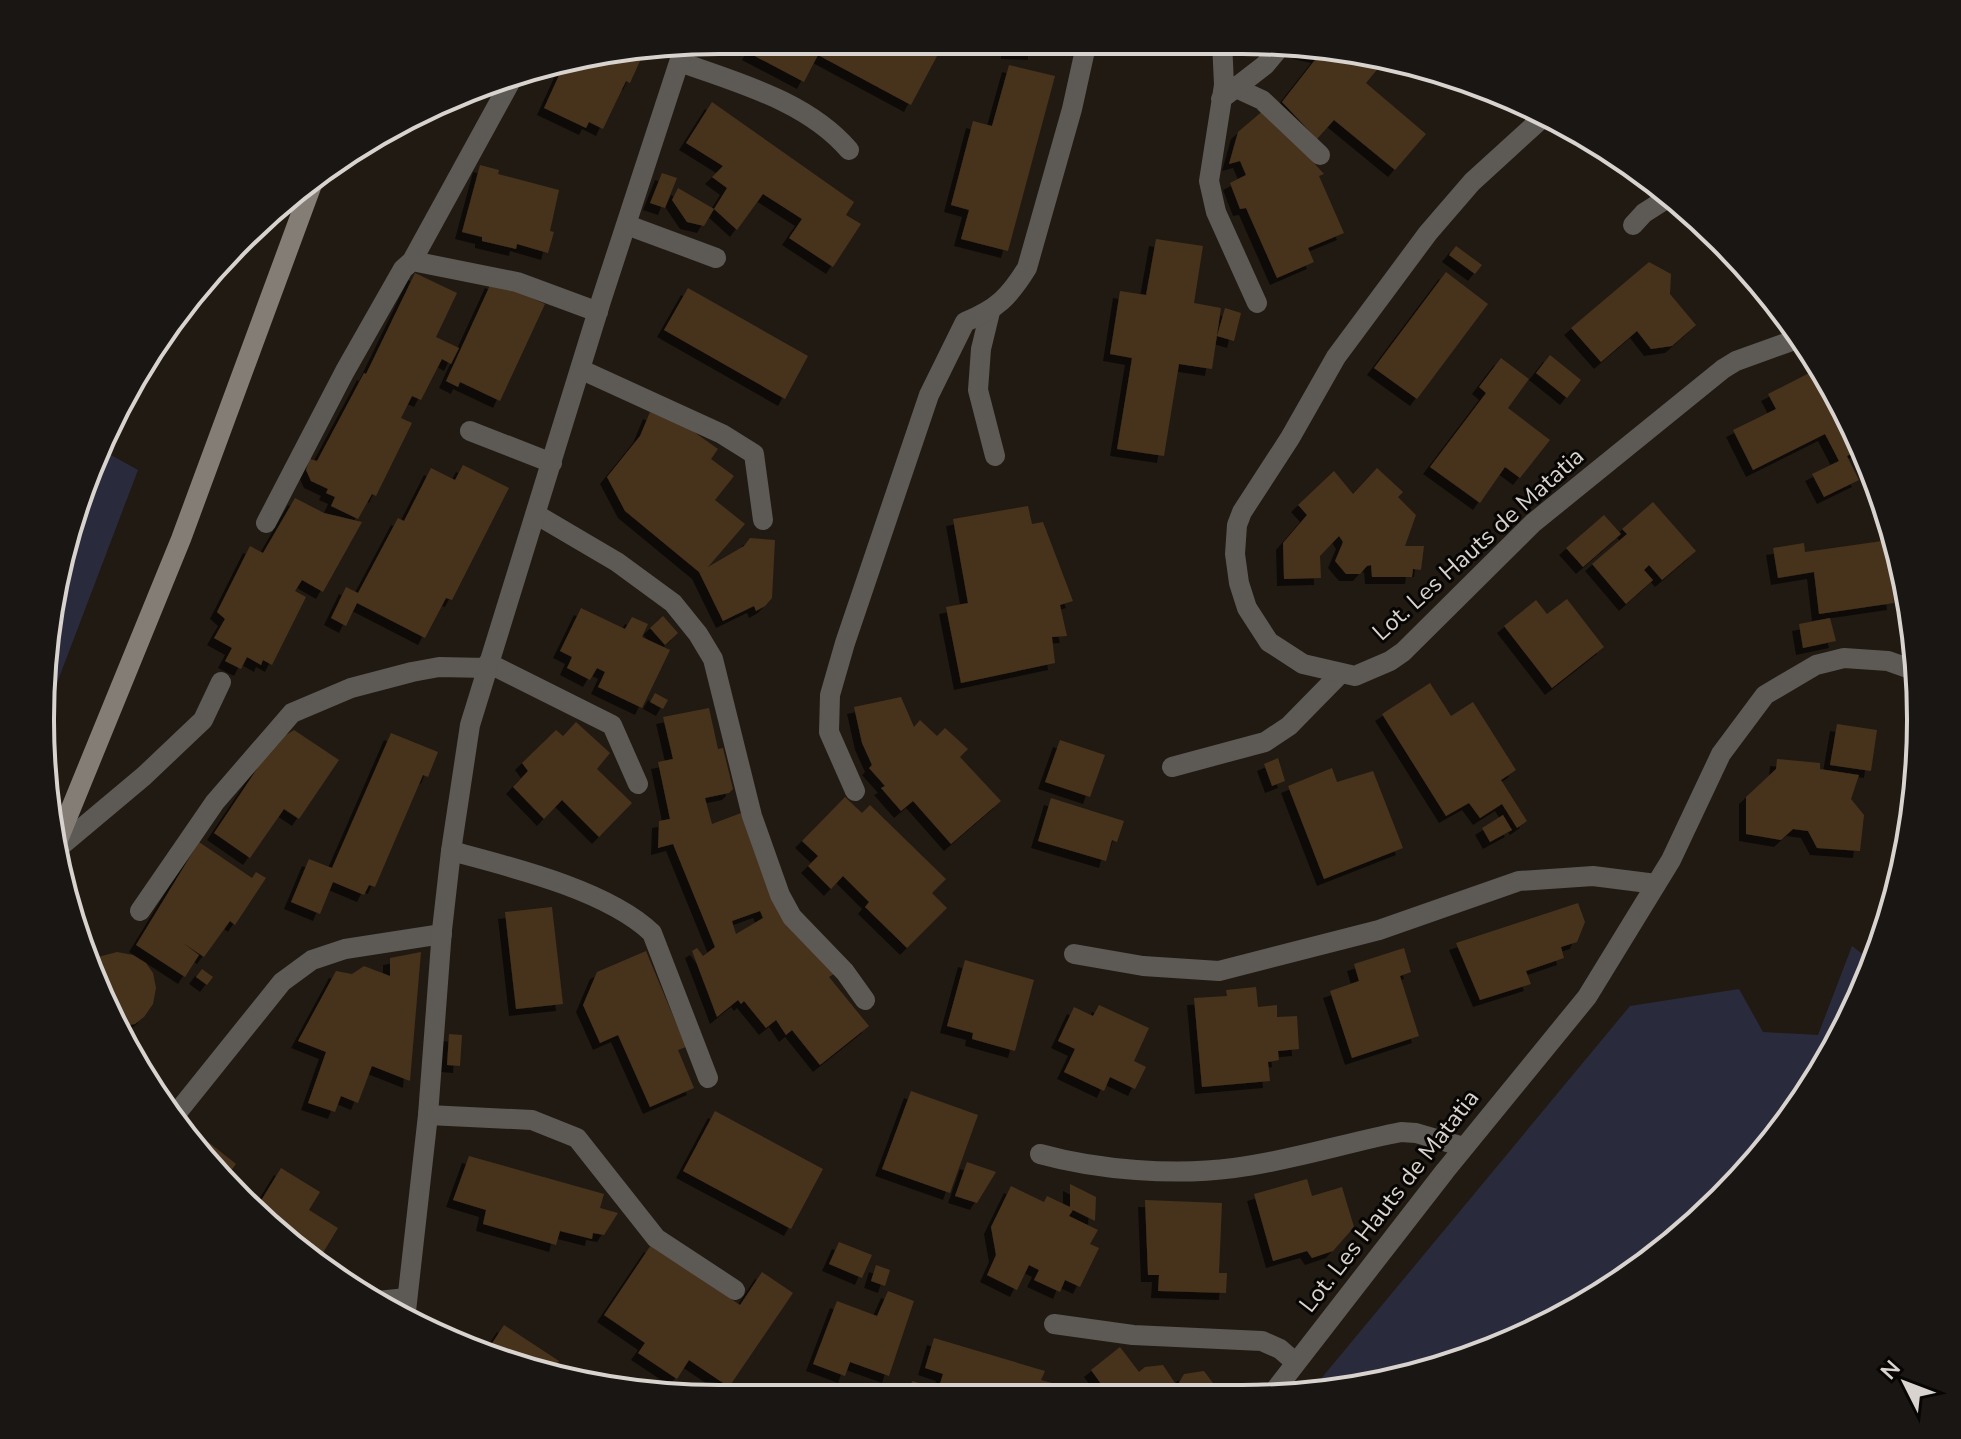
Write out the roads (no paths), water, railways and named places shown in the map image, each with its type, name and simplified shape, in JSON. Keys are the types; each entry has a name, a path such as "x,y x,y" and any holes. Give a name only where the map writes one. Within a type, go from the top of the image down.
{"main road":[{"path":"64,828 153,609 307,198"}],"street":[{"path":"855,791 829,732 830,695 837,669 929,395 965,322 990,312 1013,292 1027,268 1072,109 1084,54"},
{"path":"1223,54 1224,85 1228,94 1209,181 1216,212 1257,303"},
{"path":"406,1306 428,1115 451,851 470,725 681,55"},
{"path":"686,55 808,115 833,131 849,150"},
{"path":"1228,94 1274,55"},
{"path":"266,523 345,371 403,269 412,261 506,89"},
{"path":"1228,94 1262,100 1320,155"},
{"name":"Lot. Les Hauts de Matatia","path":"1536,123 1472,182 1428,233 1336,357 1290,438 1242,512 1237,525 1235,554 1239,583 1247,608 1269,642 1303,664 1340,674 1355,676 1390,661 1403,652 1533,523 1723,369 1736,361 1789,342"},
{"path":"1633,225 1660,203"},
{"path":"627,225 716,258"},
{"path":"412,261 517,282 598,312"},
{"path":"990,312 981,349 978,390 995,456"},
{"path":"582,370 722,434 754,454 763,520"},
{"path":"470,431 552,463"},
{"path":"537,515 617,562 673,603 698,634 713,659 752,816 780,895 792,917 845,972 865,1000"},
{"name":"Lot. Les Hauts de Matatia","path":"1279,1384 1464,1147 1587,997 1678,848 1721,754 1765,695 1816,665 1844,658 1888,661 1905,667"},
{"path":"140,911 215,802 292,713 351,688 412,672 439,667 487,666 612,725 638,784"},
{"path":"1172,767 1265,742 1289,726 1340,674"},
{"path":"65,839 144,776 203,720 221,682"},
{"path":"451,851 581,891 640,921 652,933 708,1078"},
{"path":"1074,954 1143,966 1219,971 1379,930 1519,881 1593,876 1656,884"},
{"path":"180,1109 282,982 312,960 345,949 442,934"},
{"path":"428,1115 532,1120 577,1138 656,1238 735,1290"},
{"path":"1040,1154 1069,1162 1176,1170 1237,1168 1401,1132 1416,1133 1464,1147"},
{"path":"393,1299 407,1298"},
{"path":"1054,1324 1133,1335 1262,1341 1280,1349 1295,1362"}]}
